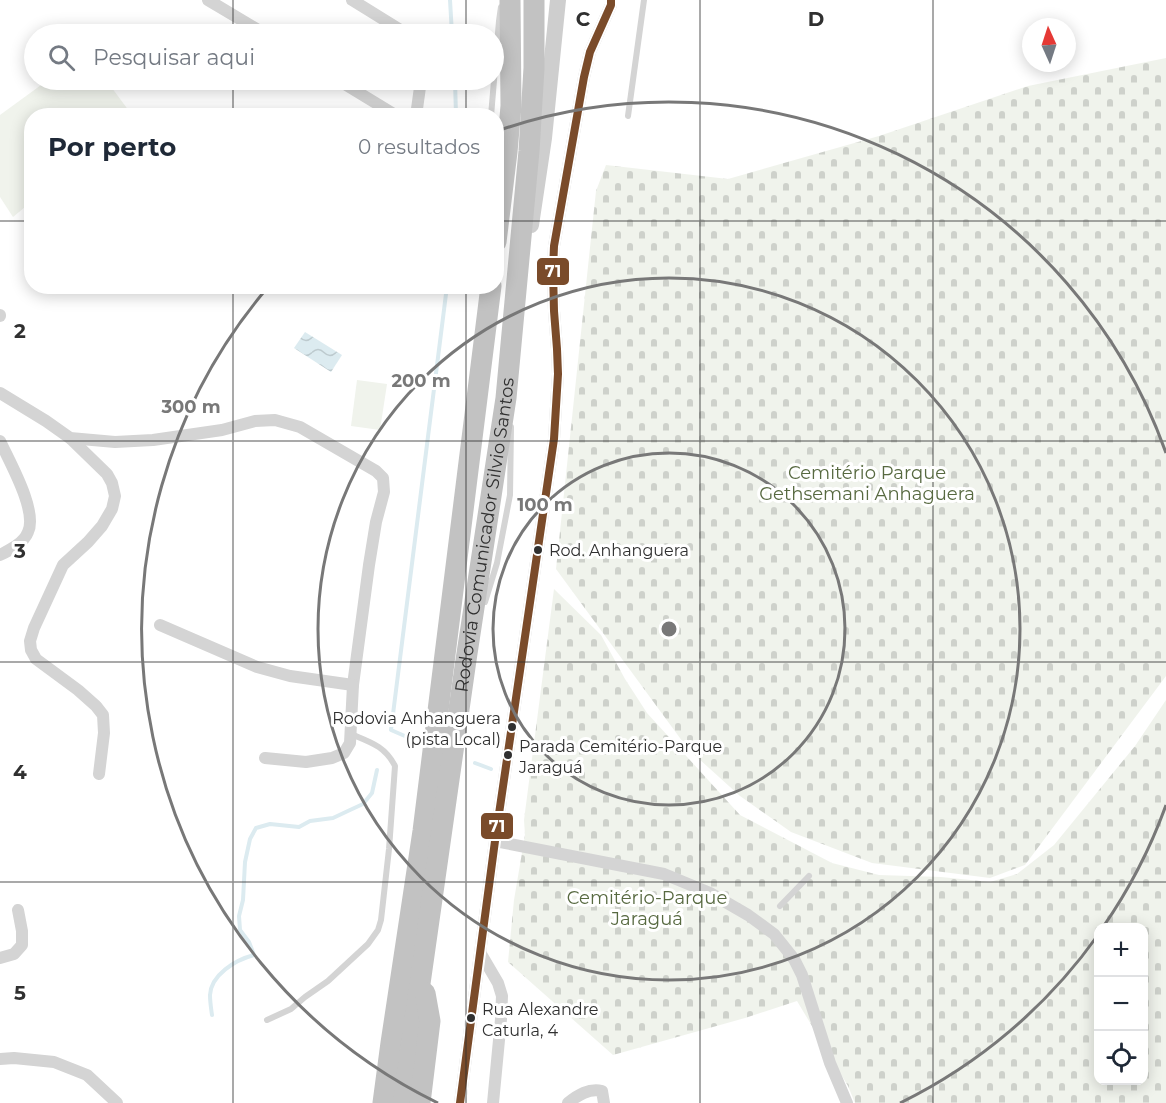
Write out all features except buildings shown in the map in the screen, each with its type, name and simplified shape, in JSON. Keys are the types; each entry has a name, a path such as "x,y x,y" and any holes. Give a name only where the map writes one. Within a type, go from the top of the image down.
{"highway":[{"path":"504,177 511,106 510,0"},
{"name":"Rodovia Comunicador Silvio Santos","path":"403,1103 506,398 529,151 534,68 534,0"},
{"name":"Rodovia Comunicador Silvio Santos","path":"383,1103 423,831 490,294"},
{"path":"420,1103 430,1021 422,970"},
{"path":"370,1103 377,1066 391,1043"}],"main road":[{"path":"513,330 528,250 544,138 558,0"}],"street":[{"path":"352,0 391,24"},
{"path":"460,1103 495,842 554,439 558,381 553,301 554,246 584,77 590,52 611,5 611,0"},
{"path":"211,1 249,24"},
{"path":"354,90 384,108"},
{"path":"417,108 420,90"},
{"path":"0,393 70,438 107,474 112,483 115,496 112,509 102,526 63,565 30,641 31,650 36,659 78,690 103,715 104,733 99,774"},
{"path":"70,438 115,442 153,440 222,430 255,421 274,420 300,427 376,471 383,478 384,492 369,565 353,685 350,743 344,753 332,758 306,762 265,758"},
{"path":"0,441 30,511 31,524 28,534 14,548 0,555"},
{"path":"160,625 257,667 290,676 353,685"},
{"path":"495,842 664,874 710,893 748,915 774,934 794,959 802,975 821,1037 846,1103"},
{"path":"0,958 14,954 22,945 18,910"},
{"path":"481,954 498,983 502,996 492,1103"},
{"path":"0,1059 54,1062 87,1075 117,1103"},
{"path":"568,1103 593,1089 602,1091 604,1103"}],"lane":[{"path":"499,24 502,0"},
{"path":"628,116 644,0"},
{"path":"492,108 493,90"},
{"path":"483,606 497,564 510,495 512,420 506,398"},
{"path":"466,660 480,617"},
{"path":"267,1020 291,1009 328,981 368,944 378,930 381,920 389,849 394,766 390,755 374,744 351,734"},
{"path":"780,906 809,876"}],"green space":[{"name":"Cemitério Parque Gethsemani Anhaguera","path":"1166,58 1166,676 1025,865 990,878 872,863 791,832 740,796 688,749 556,569 596,191 606,165 728,179 879,136 1028,86"},
{"path":"34,90 113,90 127,108 24,108 24,208 13,217 0,197 0,115"},
{"path":"357,380 387,384 380,430 351,426"},
{"name":"Cemitério-Parque Jaraguá","path":"554,589 601,635 647,713 740,815 832,863 879,875 941,877 990,882 1017,874 1054,845 1135,746 1166,700 1166,1103 855,1103 848,1086 797,1001 613,1055 508,962 514,900 525,835 524,820"}],"water":[{"path":"305,332 342,355 331,372 294,348"}],"waterway":[{"path":"450,0 451,24"},
{"path":"455,90 456,108"},
{"path":"414,740 391,730 446,294"},
{"path":"475,763 491,769"},
{"path":"212,1015 211,988 219,975 225,969 254,955 249,942 240,930 239,916 243,900 245,862 250,839 256,828 270,824 299,827 310,821 333,818 363,804 372,793 377,770"}],"transit line":[{"name":"71","path":"460,1103 495,841 554,439 558,374 554,311 554,246 584,77 590,52 611,5 611,0"}],"place":[{"name":"Rod. Anhanguera","path":"538,550"},
{"name":"Rodovia Anhanguera (pista Local)","path":"512,727"},
{"name":"Parada Cemitério-Parque Jaraguá","path":"508,755"},
{"name":"Rua Alexandre Caturla, 4","path":"471,1018"}]}
